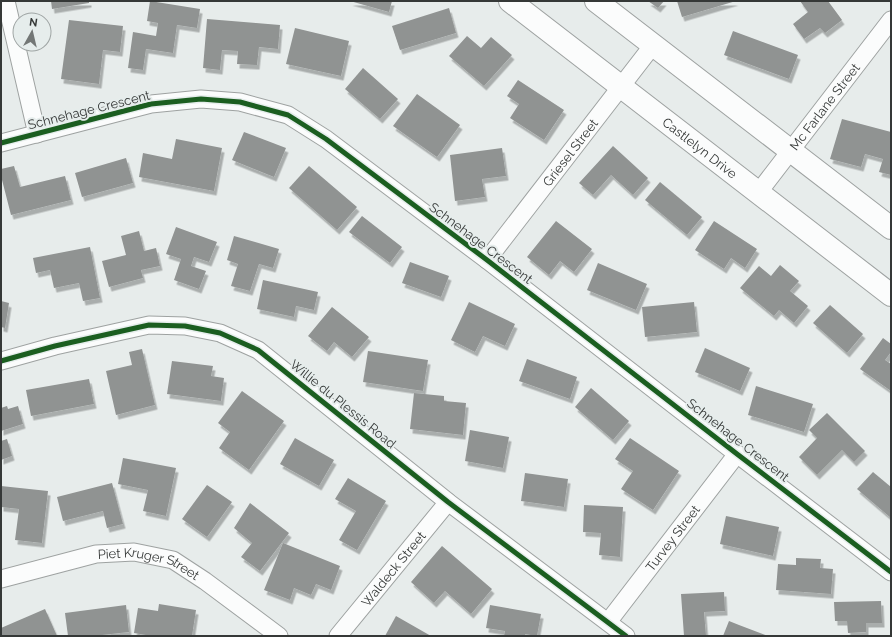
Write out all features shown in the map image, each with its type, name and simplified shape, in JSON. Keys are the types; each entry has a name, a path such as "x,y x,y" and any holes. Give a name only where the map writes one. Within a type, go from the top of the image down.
{"street":[{"path":"6,1 37,134"},
{"name":"Castlelyn Drive","path":"510,1 891,295"},
{"path":"596,1 891,228"},
{"name":"Mc Farlane Street","path":"758,192 891,20"},
{"name":"Griesel Street","path":"487,260 653,45"},
{"name":"Schnehage Crescent","path":"1,143 151,104 201,99 240,102 288,115 326,139 487,260 891,572"},
{"name":"Willie du Plessis Road","path":"1,361 55,346 149,325 185,326 220,333 258,350 448,502 626,636"},
{"name":"Turvey Street","path":"608,622 737,454"},
{"name":"Waldeck Street","path":"338,636 448,502"},
{"name":"Piet Kruger Street","path":"1,579 96,554 134,552 173,560 205,581 279,636"}],"building":[{"path":"51,1 89,1 89,3 52,9"},
{"path":"150,1 200,9 197,28 177,25 173,53 146,49 143,70 128,68 133,32 156,36 158,23 147,21"},
{"path":"350,1 392,1 389,12"},
{"path":"648,1 664,1 658,8"},
{"path":"677,1 736,1 682,17"},
{"path":"800,1 828,1 842,20 825,33 820,28 804,39 793,24 808,12"},
{"path":"449,8 456,33 400,50 392,26"},
{"path":"207,19 280,25 278,49 259,47 257,65 237,64 238,51 222,50 220,70 203,68"},
{"path":"69,20 123,26 120,52 103,50 99,84 61,79"},
{"path":"295,28 349,41 341,76 286,64"},
{"path":"733,31 798,55 789,79 724,55"},
{"path":"467,36 481,48 491,37 512,55 484,86 449,56"},
{"path":"363,68 398,99 380,119 345,89"},
{"path":"518,80 564,110 544,140 510,118 519,104 507,96"},
{"path":"417,94 460,125 437,157 393,126"},
{"path":"842,119 891,132 891,175 879,172 883,159 865,154 861,167 830,159"},
{"path":"244,132 286,148 274,177 232,160"},
{"path":"176,139 222,148 214,191 139,177 143,153 172,159"},
{"path":"613,146 648,178 633,195 611,175 593,195 579,183"},
{"path":"502,148 506,176 482,179 485,197 455,201 450,155"},
{"path":"126,158 133,183 82,197 75,173"},
{"path":"14,166 20,187 65,176 71,200 11,215 1,176 1,169"},
{"path":"309,166 357,207 337,230 289,188"},
{"path":"660,182 702,217 687,235 645,200"},
{"path":"362,216 402,247 390,263 349,232"},
{"path":"556,221 592,249 574,272 560,261 549,275 527,257"},
{"path":"714,221 757,249 745,268 731,258 724,269 695,250"},
{"path":"176,227 217,242 209,262 194,257 191,266 206,271 199,289 174,280 181,259 166,254"},
{"path":"139,231 144,251 156,248 160,266 141,270 143,278 109,287 102,261 126,255 121,236"},
{"path":"234,236 279,249 273,268 259,264 250,291 231,286 238,264 227,260"},
{"path":"90,247 100,298 83,301 79,283 54,288 50,270 36,273 33,258"},
{"path":"410,262 449,276 441,297 402,283"},
{"path":"598,263 647,284 636,310 587,290"},
{"path":"780,265 799,281 790,291 808,306 794,323 779,310 774,316 740,288 759,266 771,276"},
{"path":"263,280 318,292 314,310 296,306 294,317 257,309"},
{"path":"1,301 9,303 5,328 1,327"},
{"path":"469,302 515,324 505,346 483,336 475,352 451,340"},
{"path":"694,302 697,332 645,337 642,307"},
{"path":"830,305 863,334 847,353 813,323"},
{"path":"332,307 369,337 352,357 334,342 327,351 308,336"},
{"path":"883,338 891,344 891,352 885,360 891,364 891,391 860,369"},
{"path":"705,348 750,368 740,391 695,372"},
{"path":"142,349 155,405 116,415 106,371 132,365 129,352"},
{"path":"368,351 428,360 423,391 363,382"},
{"path":"527,359 577,377 570,399 519,381"},
{"path":"172,361 213,366 211,376 224,378 221,401 167,394"},
{"path":"89,379 94,404 31,416 26,390"},
{"path":"756,386 813,404 804,432 748,415"},
{"path":"591,388 629,421 613,440 575,407"},
{"path":"242,391 284,421 249,470 219,448 230,432 218,423"},
{"path":"414,393 444,396 444,401 466,403 463,435 410,429"},
{"path":"7,406 8,409 18,406 23,424 1,431 1,408"},
{"path":"827,413 865,451 854,462 842,450 817,475 799,457 817,438 809,430"},
{"path":"470,430 509,437 503,468 465,461"},
{"path":"295,438 334,460 319,486 280,464"},
{"path":"630,438 679,471 653,510 621,489 633,471 615,459"},
{"path":"7,439 12,456 1,460 1,441"},
{"path":"123,458 176,468 166,516 143,511 148,490 118,484"},
{"path":"873,472 891,487 891,518 857,489"},
{"path":"525,473 568,479 564,507 521,501"},
{"path":"348,478 386,501 357,550 339,540 356,511 335,499"},
{"path":"112,483 123,524 107,528 103,511 63,521 57,497"},
{"path":"207,485 232,502 207,537 182,519"},
{"path":"1,486 48,491 42,543 15,540 19,509 1,507"},
{"path":"250,503 289,533 260,571 241,557 252,543 234,528"},
{"path":"584,505 623,507 620,557 599,555 601,533 583,532"},
{"path":"726,516 779,527 773,556 720,544"},
{"path":"283,543 340,566 331,590 316,584 311,595 294,588 290,600 264,590"},
{"path":"442,546 492,589 471,614 445,591 434,603 411,582"},
{"path":"796,558 821,559 820,568 833,569 831,594 776,590 778,564 796,565"},
{"path":"724,592 725,611 704,612 706,636 684,636 681,594"},
{"path":"881,601 882,623 866,623 866,632 848,633 847,621 835,621 834,602"},
{"path":"159,604 196,610 192,636 152,636 134,633 138,608 158,611"},
{"path":"126,605 129,632 93,636 68,636 65,613"},
{"path":"490,605 541,614 537,636 525,634 525,636 504,636 505,631 486,628"},
{"path":"45,609 57,636 1,636 1,628"},
{"path":"396,616 431,636 385,636"},
{"path":"729,621 739,625 768,636 723,636"}],"cycle path":[{"path":"1,143 151,104 201,99 240,102 288,115 326,139 487,260 891,572"},
{"path":"1,361 55,346 149,325 185,326 220,333 258,350 448,502 626,636"}]}
